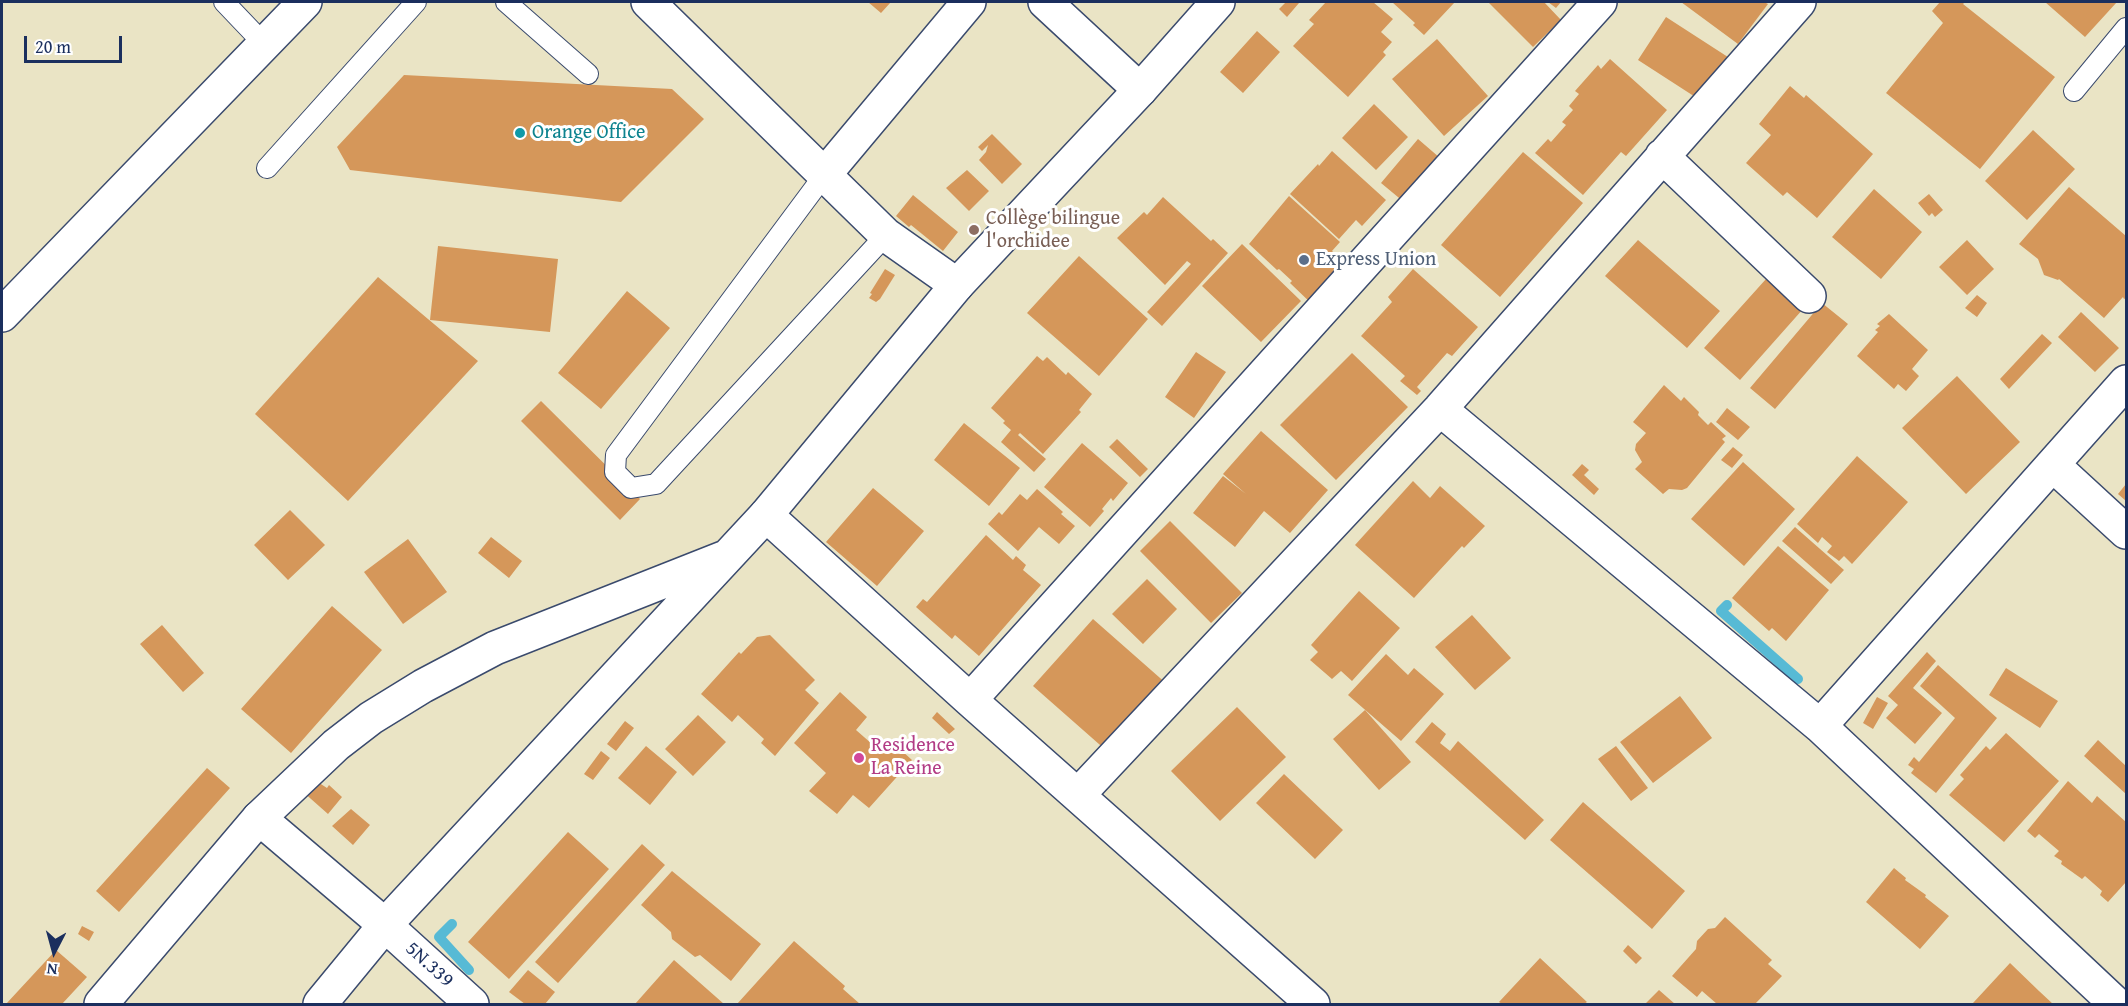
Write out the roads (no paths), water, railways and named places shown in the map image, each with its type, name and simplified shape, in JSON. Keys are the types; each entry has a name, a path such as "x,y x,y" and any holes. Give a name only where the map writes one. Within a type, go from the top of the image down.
{"street":[{"path":"2,315 305,2"},
{"path":"648,2 886,235 957,285"},
{"path":"825,174 969,2"},
{"path":"1045,2 1140,90"},
{"path":"320,1005 385,926 731,555 957,285 1140,90 1218,2"},
{"path":"970,700 1600,2"},
{"path":"1078,795 1440,408 1799,2"},
{"path":"1662,156 1809,296"},
{"path":"1820,726 2127,382"},
{"path":"1440,408 1820,726 2116,1005"},
{"path":"2053,465 2127,532"},
{"path":"766,515 1313,1005"},
{"path":"101,1005 259,818 336,745 371,718 423,686 495,648 731,555"},
{"name":"5N.339","path":"259,818 385,926 472,1005"}],"lane":[{"path":"224,2 264,44"},
{"path":"267,168 416,2"},
{"path":"506,2 588,74"},
{"path":"2074,91 2127,28"},
{"path":"825,174 616,454 615,472 631,488 656,484 886,235"}],"waterway":[{"path":"1727,605 1721,611 1798,679"},
{"path":"452,924 439,937 469,970"}],"place":[{"name":"Orange Office","path":"520,133"},
{"name":"Collège bilingue l'orchidee","path":"974,230"},
{"name":"Express Union","path":"1304,260"},
{"name":"Residence La Reine","path":"859,758"}]}
